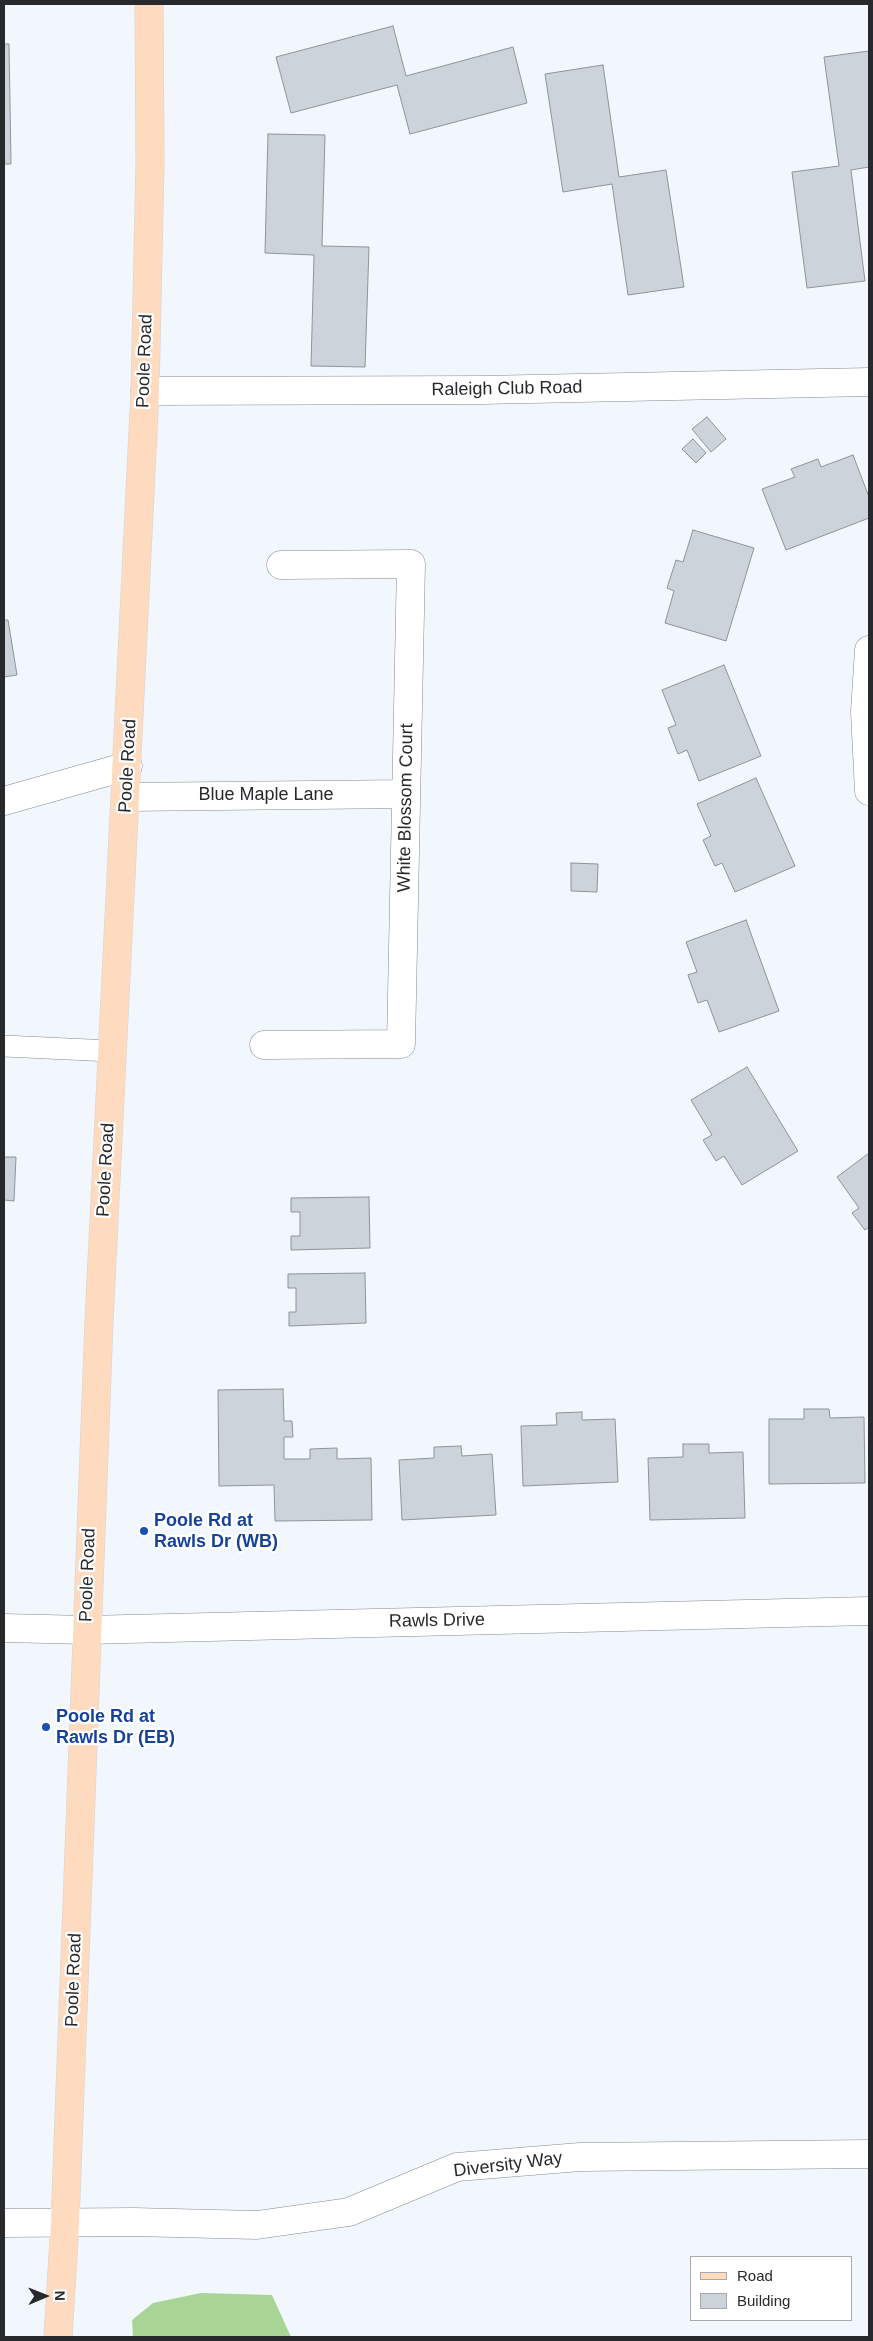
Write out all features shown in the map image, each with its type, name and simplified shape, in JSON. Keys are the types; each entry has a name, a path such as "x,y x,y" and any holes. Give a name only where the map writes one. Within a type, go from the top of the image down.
{"main road":[{"name":"Poole Road","path":"58,2337 65,2223 86,1630 112,1051 128,766 145,391 150,163 149,4"}],"street":[{"name":"Raleigh Club Road","path":"145,391 482,390 869,382"},
{"name":"White Blossom Court","path":"264,1044 401,1044 411,564 281,565"},
{"path":"869,650 865,712 869,791"},
{"path":"4,801 128,766"},
{"name":"Blue Maple Lane","path":"126,797 405,794"},
{"name":"Rawls Drive","path":"4,1628 86,1630 869,1611"},
{"name":"Diversity Way","path":"4,2223 133,2222 256,2225 349,2212 457,2167 580,2157 869,2154"}],"lane":[{"path":"4,1046 112,1051"}],"green space":[{"path":"201,2293 272,2295 291,2337 133,2337 132,2320 153,2303"}],"building":[{"path":"393,26 406,76 513,47 527,103 410,134 397,85 291,113 276,57"},
{"path":"4,44 9,44 11,164 4,164"},
{"path":"869,51 869,167 851,170 865,281 807,288 792,172 839,166 824,57"},
{"path":"603,65 619,177 666,170 684,287 628,295 612,184 563,192 545,74"},
{"path":"268,134 325,135 322,246 369,247 365,367 311,366 314,255 265,253"},
{"path":"707,417 726,439 711,452 692,429"},
{"path":"693,439 706,453 696,463 682,449"},
{"path":"853,455 869,497 869,518 786,550 762,489 795,477 791,469 818,459 821,467"},
{"path":"693,530 754,548 726,641 665,623 674,591 667,588 676,560 683,562"},
{"path":"4,620 8,620 17,675 4,677"},
{"path":"724,665 761,756 699,781 687,750 678,754 668,728 676,725 662,690"},
{"path":"756,778 795,866 735,892 722,863 715,866 703,840 711,836 697,804"},
{"path":"571,863 598,864 597,892 571,891"},
{"path":"746,920 779,1011 719,1032 707,1000 698,1003 688,975 697,972 686,942"},
{"path":"747,1067 798,1151 742,1185 724,1156 716,1161 703,1140 712,1135 691,1100"},
{"path":"869,1153 869,1227 865,1230 852,1213 859,1208 837,1177"},
{"path":"4,1157 16,1157 14,1201 4,1200"},
{"path":"369,1197 370,1248 291,1250 291,1236 300,1236 300,1212 291,1212 291,1198"},
{"path":"365,1273 366,1323 289,1326 289,1312 296,1312 296,1288 288,1288 288,1274"},
{"path":"283,1389 284,1421 292,1421 293,1437 284,1437 284,1459 310,1459 310,1449 337,1448 337,1459 371,1458 372,1520 275,1521 274,1485 219,1486 218,1390"},
{"path":"804,1409 829,1409 830,1418 864,1417 865,1483 769,1484 769,1419 804,1419"},
{"path":"582,1412 582,1420 615,1419 618,1482 523,1486 521,1426 557,1425 556,1413"},
{"path":"683,1444 709,1444 709,1453 743,1452 745,1518 650,1520 648,1458 683,1457"},
{"path":"461,1446 462,1456 492,1454 496,1515 402,1520 399,1460 434,1458 434,1447"}],"place":[{"name":"Poole Rd at Rawls Dr (WB)","path":"144,1531"},
{"name":"Poole Rd at Rawls Dr (EB)","path":"46,1727"}]}
